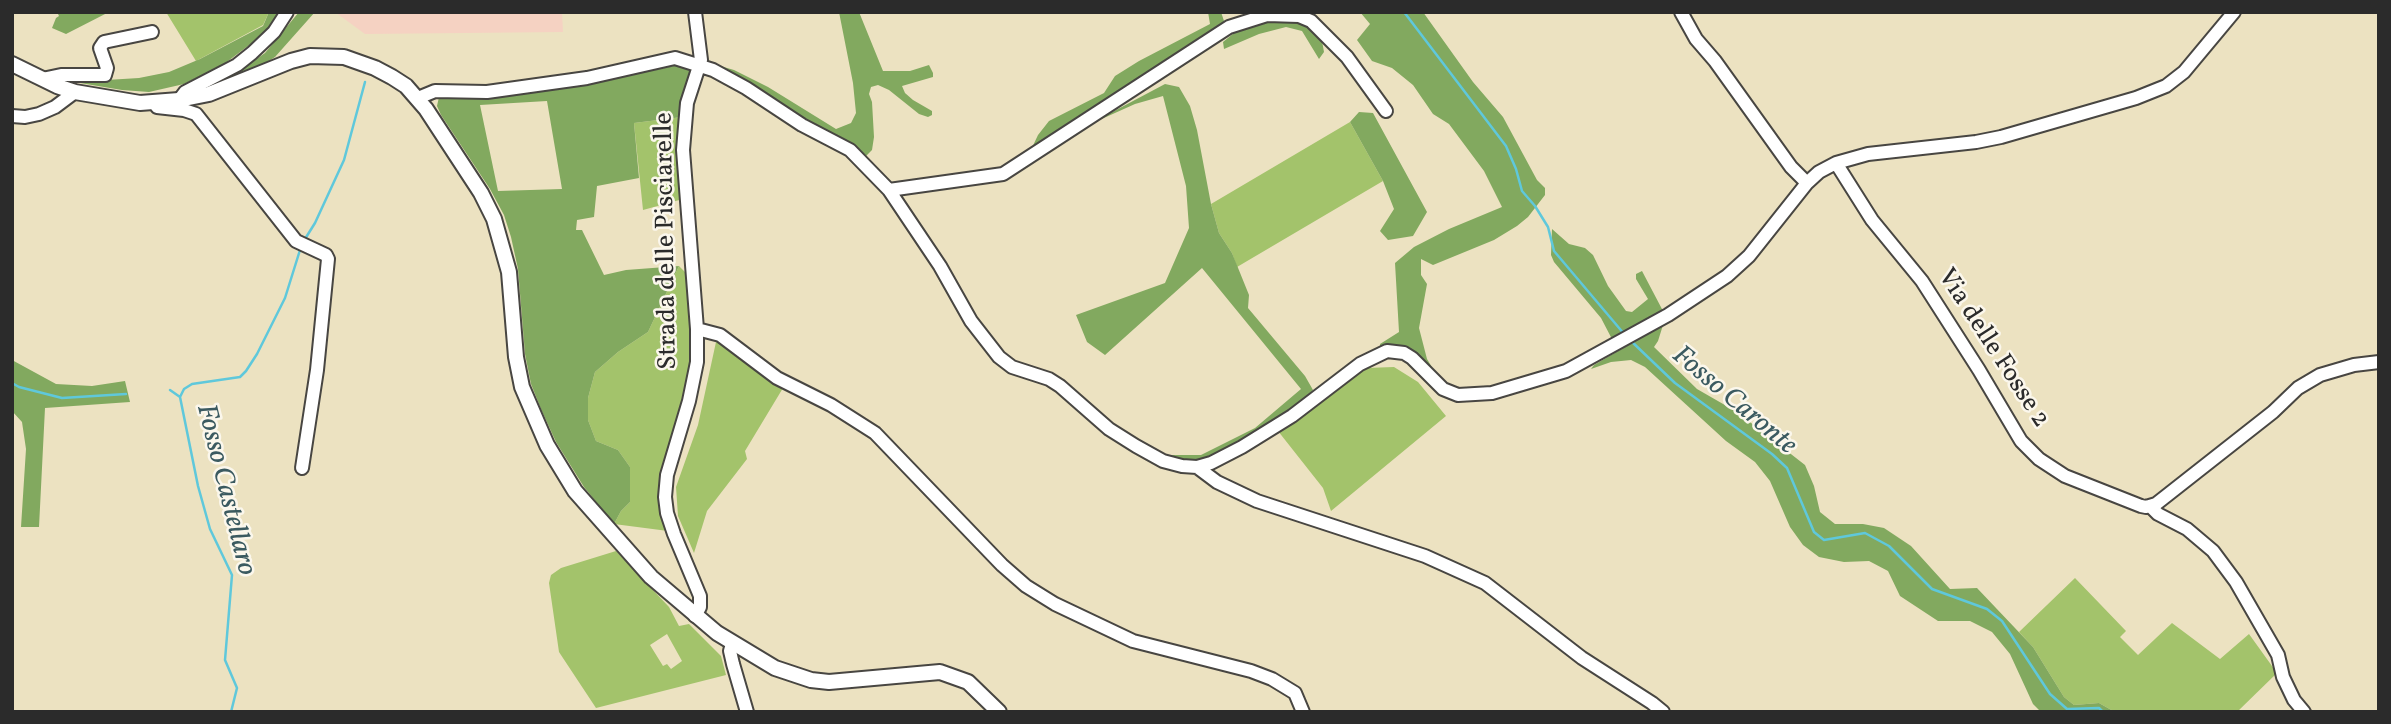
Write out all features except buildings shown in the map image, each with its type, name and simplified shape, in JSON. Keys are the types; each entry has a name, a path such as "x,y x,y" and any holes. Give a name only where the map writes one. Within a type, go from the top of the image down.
{"main road":[{"path":"12,64 75,92 123,101 179,100 223,89 291,61 328,55 344,57 375,68 406,86 418,98 481,192 494,219 509,272 516,357 522,387 547,445 575,491 658,584 732,644 775,668 811,680 844,682 940,672 968,682 999,712"}],"street":[{"path":"179,100 185,92 237,65 252,53 274,32 287,12"},
{"name":"Strada delle Pisciarelle","path":"695,12 701,66 687,103 683,150 697,329 696,362 689,401 667,475 665,497 667,513 700,596 695,616"},
{"path":"1681,12 1696,38 1791,167 1807,183"},
{"path":"418,98 435,91 486,92 587,78 675,58 728,77 802,125 849,150 889,190 940,266 971,321 999,358 1012,367 1049,379 1109,429 1163,461 1197,467 1242,447 1292,416 1360,364 1387,351 1404,353 1443,389 1467,396 1492,393 1566,371 1651,324 1708,289 1740,265 1819,172 1836,163 1868,154 2001,137 2136,98 2166,86 2184,72 2234,12"},
{"path":"889,190 1003,174 1229,27 1267,15 1299,16 1317,26 1348,57 1386,111"},
{"path":"42,79 51,76 105,75 107,68 100,48 104,42 152,32"},
{"path":"12,116 39,114 55,107 75,92"},
{"path":"154,102 156,107 196,114 296,242 326,255 328,259 317,370 302,468"},
{"name":"Via delle Fosse 2","path":"1836,163 1872,220 1922,281 2021,441 2039,459 2065,475 2141,506 2151,507 2158,514 2187,528 2214,551 2236,582 2278,655 2283,677 2294,700 2304,712"},
{"path":"697,329 720,335 777,378 831,405 875,433 1026,586 1055,604 1133,641 1251,671 1272,679 1295,693 1303,712"},
{"path":"2151,507 2273,412 2298,388 2320,375 2354,365 2379,362"},
{"path":"1197,467 1217,482 1257,501 1425,556 1485,583 1582,658 1652,702 1663,712"},
{"path":"732,644 730,651 747,712"}],"shaded area":[{"path":"335,12 562,12 563,32 365,34"}],"green space":[{"path":"57,12 109,12 66,34 52,28 59,16"},
{"path":"166,12 269,12 263,25 196,61"},
{"path":"269,12 280,12 264,34 224,64 184,84 149,92 74,82 139,78 169,72 263,26"},
{"path":"299,12 315,12 275,57 224,82 265,53"},
{"path":"839,12 859,12 883,71 910,71 929,65 933,73 933,77 902,86 913,100 932,111 932,115 928,117 919,114 889,90 878,85 871,87 869,94 874,137 872,150 862,160 815,127 710,63 734,70 768,87 836,129 851,123 856,113"},
{"path":"1208,12 1221,12 1225,24 1030,152 1049,121 1104,93 1115,76 1139,61 1210,24"},
{"path":"1360,12 1423,12 1473,82 1503,117 1537,180 1545,188 1545,195 1528,217 1494,240 1433,265 1421,259 1421,275 1427,284 1419,328 1427,359 1439,379 1417,355 1380,348 1380,344 1399,332 1395,263 1414,247 1502,207 1484,171 1449,124 1433,114 1413,85 1392,68 1372,61 1357,40 1370,24"},
{"path":"1279,19 1299,21 1313,29 1322,41 1324,52 1319,59 1302,31 1286,27 1259,34 1224,49 1223,42 1239,29"},
{"path":"678,65 692,69 682,117 634,123 639,178 597,186 594,217 577,220 576,230 582,230 604,275 626,270 679,266 648,332 618,352 595,372 588,398 588,420 596,441 618,450 630,467 630,502 614,524 584,487 556,442 541,409 531,384 525,354 518,269 504,215 437,106 439,97 490,98 590,84","holes":["547,101 562,189 498,191 480,105"]},
{"path":"1165,84 1179,87 1190,106 1219,233 1232,253 1249,295 1248,308 1305,376 1313,390 1303,401 1239,442 1209,458 1190,462 1170,455 1201,455 1255,428 1301,389 1202,268 1105,355 1087,342 1076,315 1165,283 1189,228 1186,186 1163,96 1135,104 1086,126"},
{"path":"1359,112 1373,113 1427,212 1413,236 1388,240 1380,231 1394,209 1383,181 1350,122"},
{"path":"682,117 683,199 643,210 634,123"},
{"path":"1350,122 1383,181 1237,267 1232,253 1219,233 1211,204"},
{"path":"1552,229 1569,244 1585,248 1593,255 1608,286 1626,311 1632,312 1648,299 1636,279 1636,274 1642,271 1663,311 1613,341 1601,318 1554,262 1551,255"},
{"path":"679,266 689,276 693,357 681,412 663,467 660,504 668,531 614,524 630,502 630,467 618,450 596,441 588,420 588,398 595,372 618,352 648,332"},
{"path":"1663,325 1654,347 1697,389 1737,412 1805,465 1814,486 1820,512 1835,524 1863,524 1884,528 1911,546 1950,589 1977,588 2033,647 2064,697 2074,705 2099,703 2115,712 2041,712 2033,704 2010,654 1992,632 1970,621 1938,621 1900,596 1888,571 1869,561 1844,562 1819,557 1803,545 1790,527 1770,481 1755,462 1726,441 1645,367 1631,360 1611,362 1591,369"},
{"path":"716,342 724,343 783,388 745,451 747,459 707,511 694,553 678,516 676,487 698,425"},
{"path":"12,360 56,384 92,386 125,381 130,402 45,408 39,527 21,527 26,449 22,422 12,411"},
{"path":"1394,367 1418,382 1446,416 1331,511 1323,488 1278,431 1366,368"},
{"path":"616,551 669,607 679,626 689,624 721,656 726,675 596,708 559,652 549,583 551,575 561,568","holes":["667,634 682,661 671,669 667,664 663,666 650,645"]},
{"path":"2075,578 2126,631 2120,637 2138,655 2172,623 2220,659 2249,634 2277,673 2237,712 2115,712 2099,703 2074,705 2064,697 2033,647 2019,632"}],"waterway":[{"name":"Fosso Caronte","path":"1404,12 1506,146 1522,191 1548,227 1554,251 1625,335"},
{"name":"Fosso Castellaro","path":"305,239 344,160 365,82"},
{"name":"Fosso Castellaro","path":"231,712 237,688 225,660 232,575 210,529 198,486 180,397 184,389 192,384 240,377 246,371 285,298 300,250"},
{"name":"Fosso Caronte","path":"1630,340 1675,383 1787,468 1814,532 1824,540 1865,533 1889,546 1932,589 1987,609 2002,621 2050,694 2067,709 2099,708 2103,712"},
{"path":"12,383 62,398 126,394"},
{"path":"170,390 180,397"}]}
